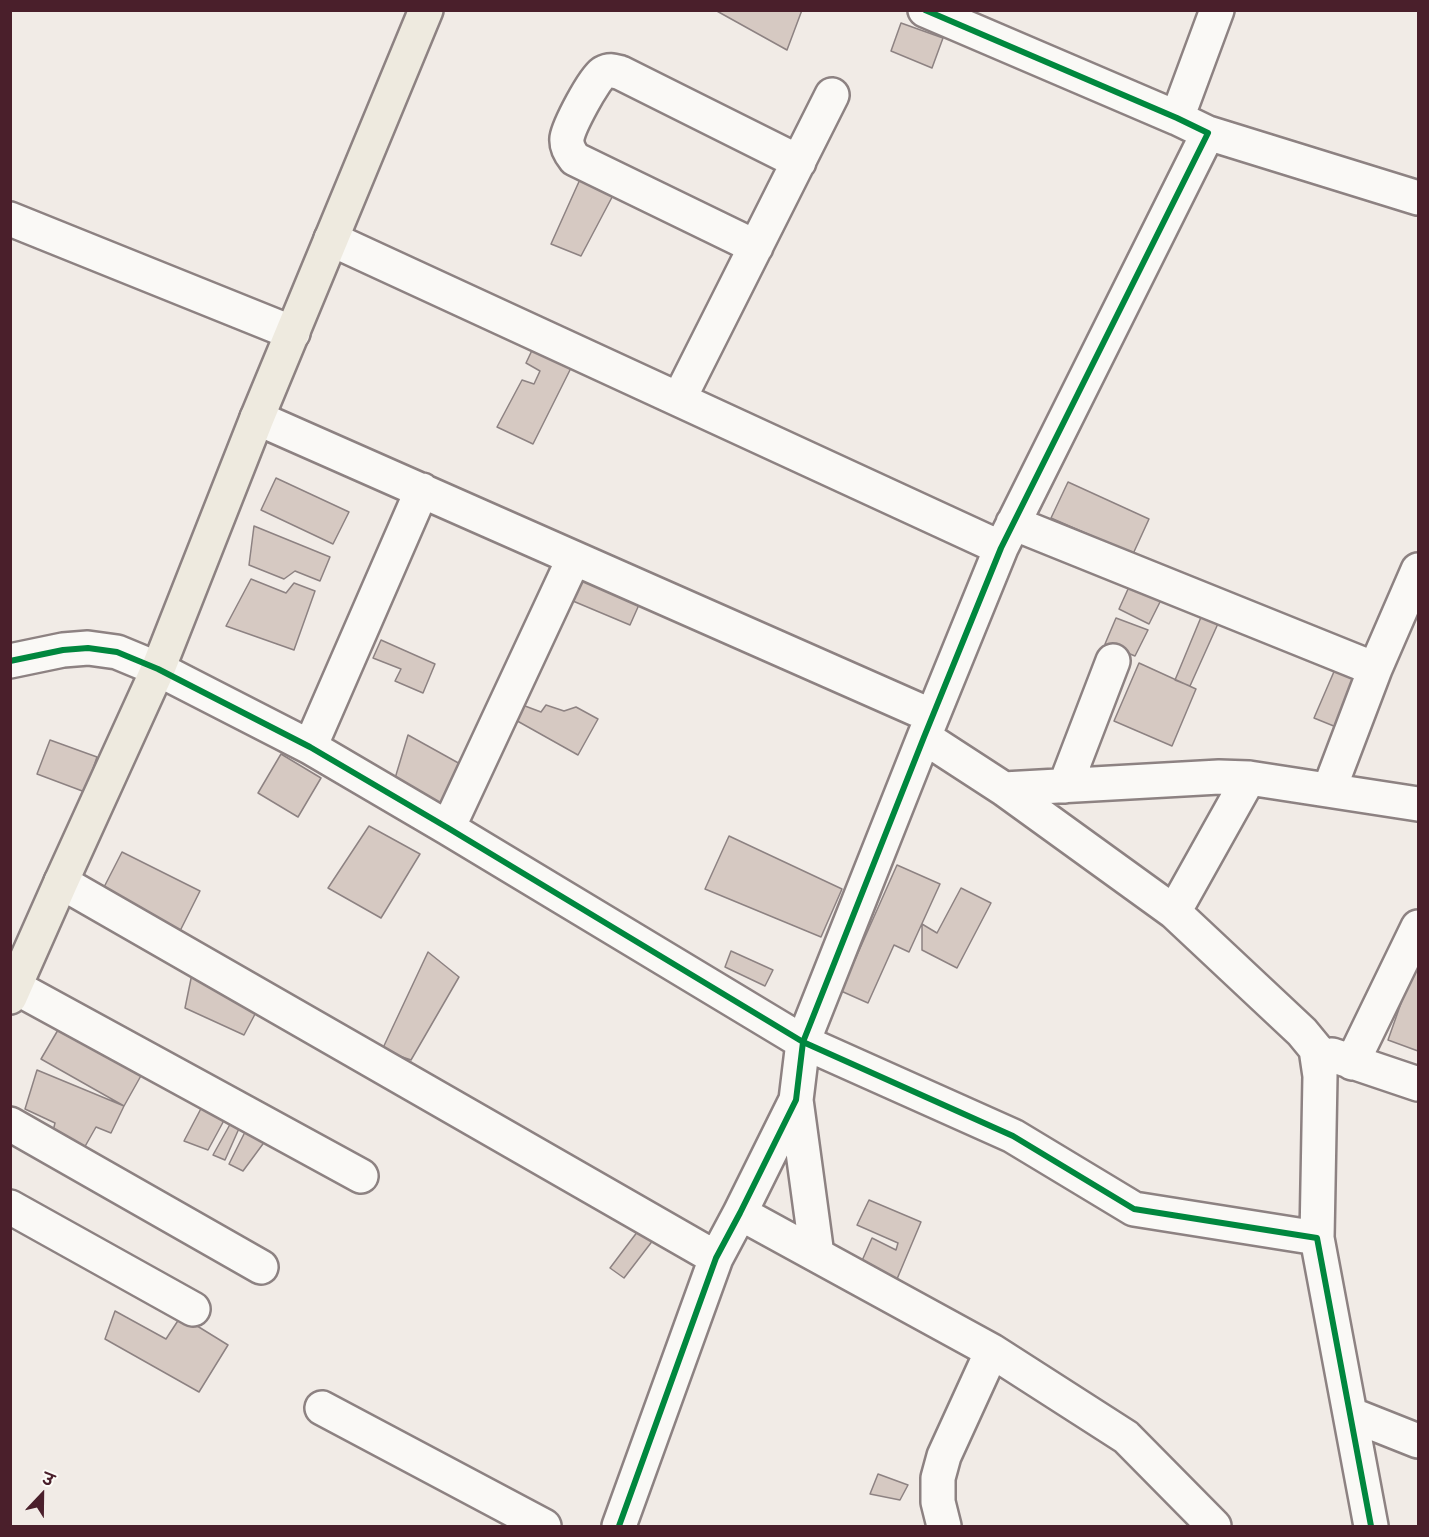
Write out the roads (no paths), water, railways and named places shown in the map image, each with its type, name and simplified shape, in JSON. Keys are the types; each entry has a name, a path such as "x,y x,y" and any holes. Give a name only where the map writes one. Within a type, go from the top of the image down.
{"main road":[{"path":"13,992 158,669 257,418 426,10"}],"street":[{"path":"925,10 1208,133 1419,198"},
{"path":"1177,118 1217,10"},
{"path":"756,247 575,159 568,150 567,140 570,128 596,81 610,70 799,162"},
{"path":"679,399 832,95"},
{"path":"817,1255 796,1100 803,1042 928,726 1007,535 1208,133"},
{"path":"10,219 293,333"},
{"path":"331,239 679,399 1007,535 1375,669"},
{"path":"257,418 574,558 928,726 1004,789 1174,912 1302,1032 1316,1049 1419,1084"},
{"path":"310,747 422,490"},
{"path":"448,828 574,558"},
{"path":"1329,790 1375,669 1419,570"},
{"path":"10,661 88,648 117,652 158,669 310,747 803,1042 1013,1136 1134,1209 1317,1238"},
{"path":"1065,786 1113,662"},
{"path":"1004,789 1219,777 1249,778 1419,804"},
{"path":"1174,912 1249,778"},
{"path":"61,882 716,1258"},
{"path":"1352,1063 1419,927"},
{"path":"13,992 361,1176"},
{"path":"1316,1049 1320,1076 1317,1238 1371,1527"},
{"path":"619,1527 716,1258 796,1100"},
{"path":"10,1124 261,1267"},
{"path":"10,1208 193,1310"},
{"path":"740,1213 992,1351 1126,1437 1214,1527"},
{"path":"944,1527 938,1502 938,1478 944,1456 992,1351"},
{"path":"322,1408 544,1527"},
{"path":"1350,1414 1419,1441"}]}
